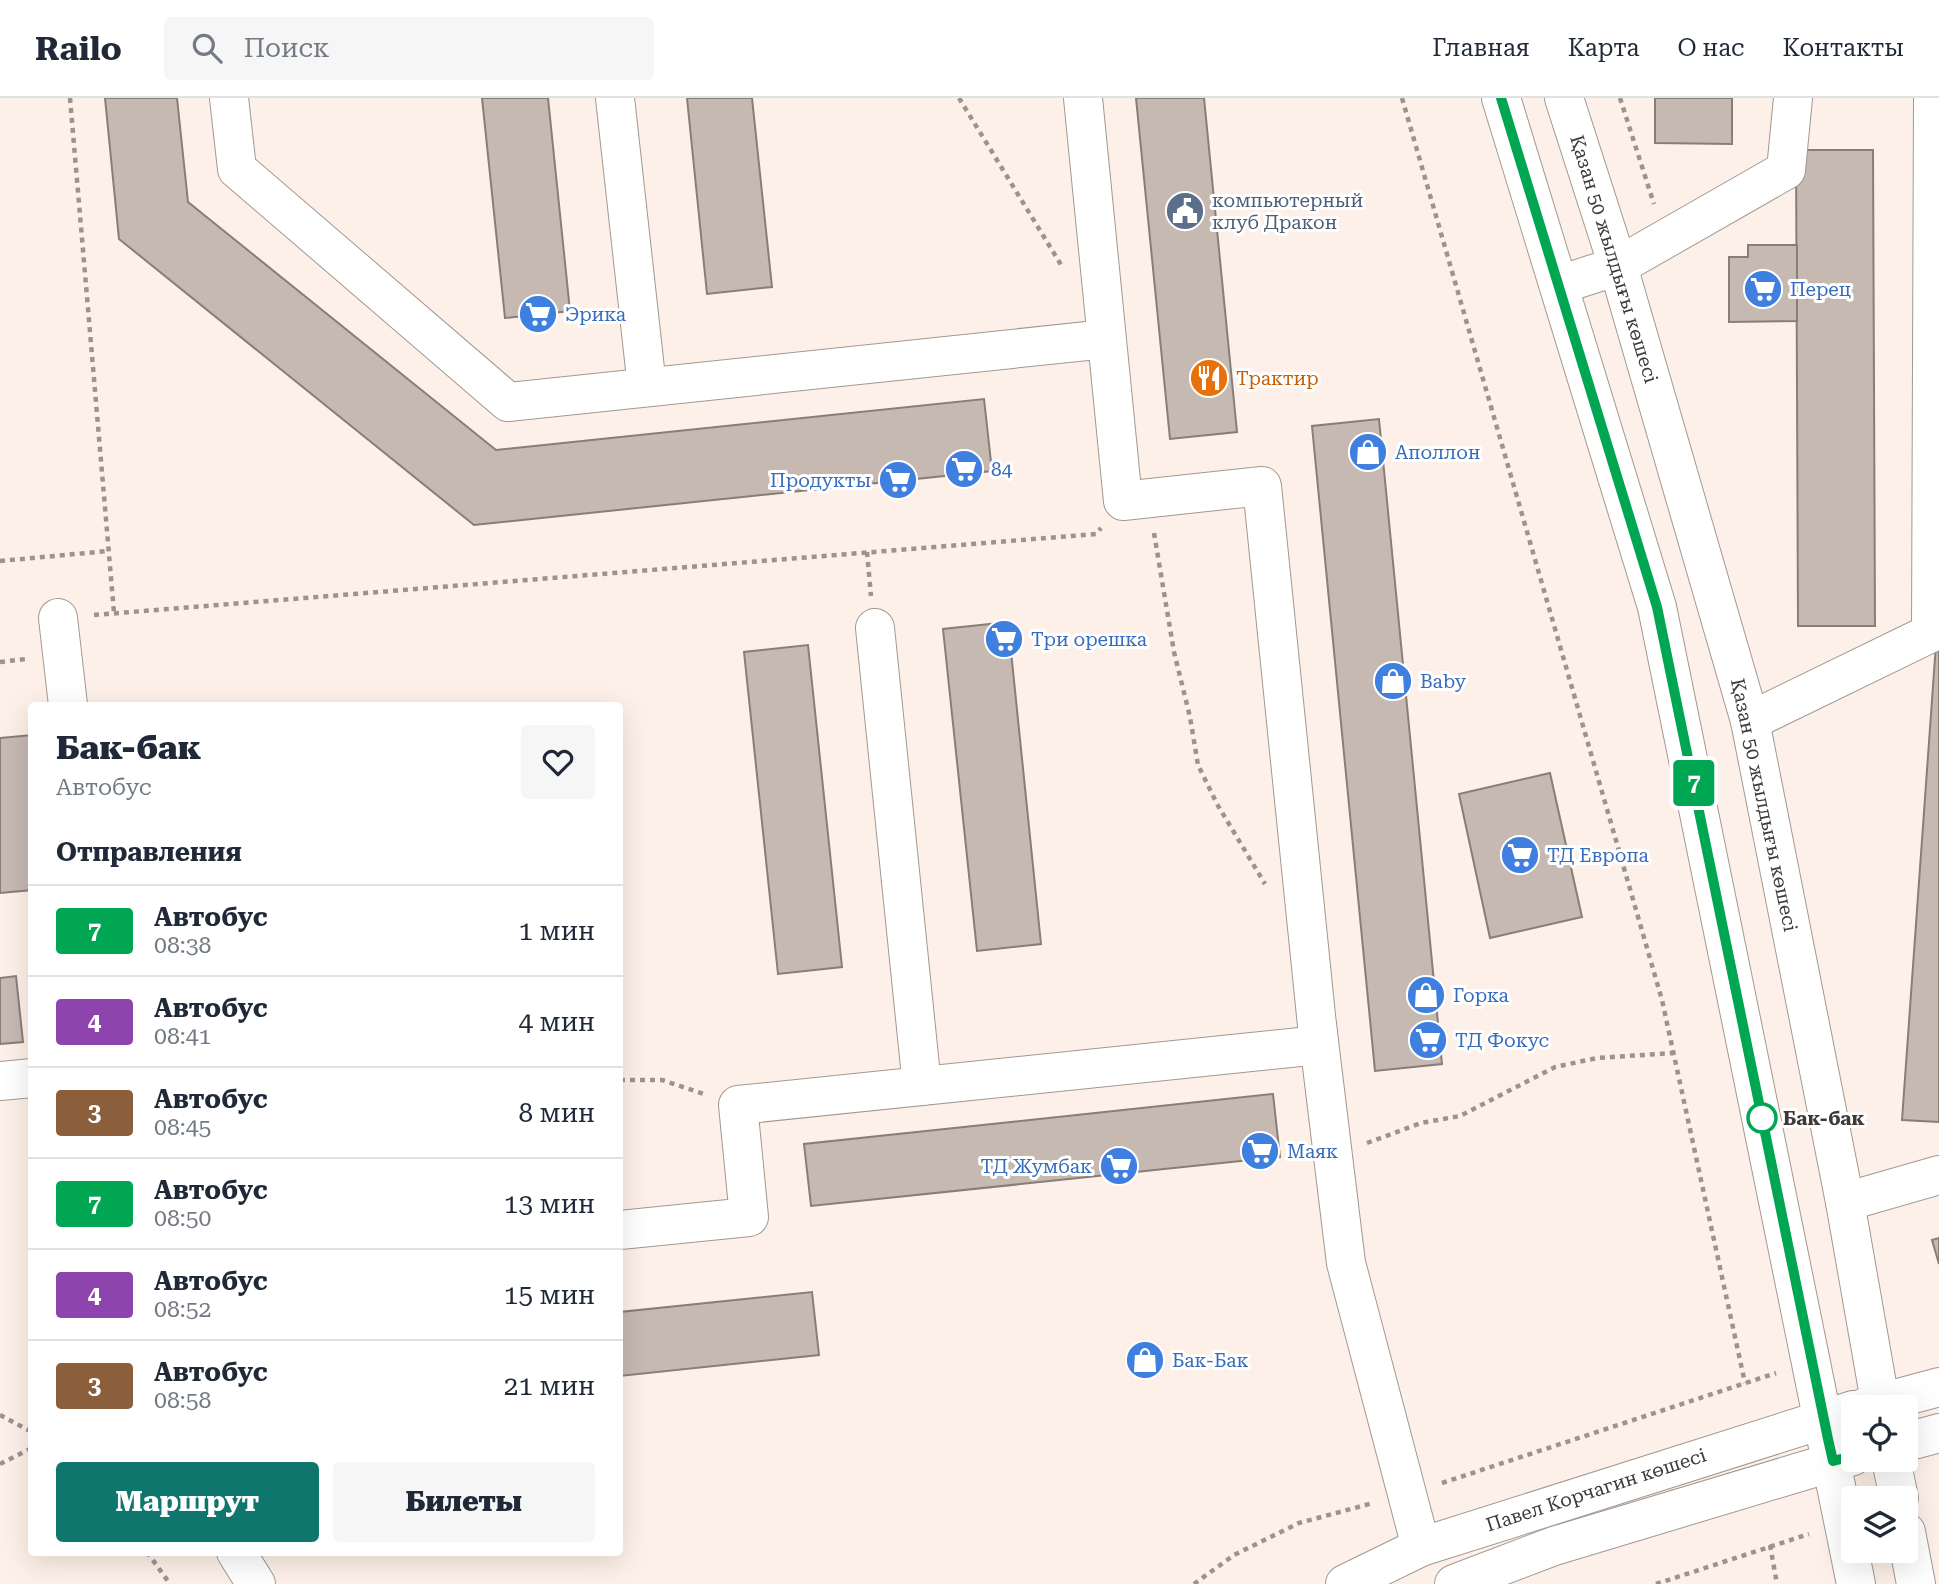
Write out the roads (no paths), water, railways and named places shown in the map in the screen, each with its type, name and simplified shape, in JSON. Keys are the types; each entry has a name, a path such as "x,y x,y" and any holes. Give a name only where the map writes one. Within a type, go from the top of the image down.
{"street":[{"path":"229,98 237,169 508,402 1106,339"},
{"path":"615,98 647,387"},
{"path":"1083,98 1123,501 1262,486 1317,1026 1346,1264 1421,1547"},
{"name":"Қазан 50 жылдығы көшесі","path":"1501,98 1657,607 1812,1362 1846,1395"},
{"name":"Қазан 50 жылдығы көшесі","path":"1564,98 1618,266 1750,721 1844,1202 1859,1395"},
{"path":"1559,285 1618,266 1786,170 1793,98"},
{"path":"1750,721 1931,634 1936,528 1933,98"},
{"path":"58,618 68,702"},
{"path":"875,628 922,1086"},
{"path":"623,1230 749,1217 738,1105 1320,1045 1317,1026"},
{"path":"0,1081 28,1078"},
{"path":"1844,1202 1939,1175"},
{"name":"Павел Корчагин көшесі","path":"1910,1395 1939,1387"},
{"name":"Павел Корчагин көшесі","path":"1345,1584 1421,1547 1541,1506 1841,1415"},
{"path":"1918,1439 1939,1433"},
{"path":"1454,1584 1554,1546 1841,1460"},
{"name":"Қазан 50 жылдығы көшесі","path":"1843,1472 1845,1523 1856,1584"},
{"path":"1541,1506 1554,1546"},
{"path":"238,1556 256,1584"},
{"path":"1912,1563 1916,1584"}],"place":[{"name":"компьютерный клуб Дракон","path":"1185,211"},
{"name":"Перец","path":"1763,289"},
{"name":"Эрика","path":"538,314"},
{"name":"Трактир","path":"1209,378"},
{"name":"Аполлон","path":"1368,452"},
{"name":"84","path":"964,469"},
{"name":"Продукты","path":"898,480"},
{"name":"Три орешка","path":"1004,639"},
{"name":"Baby","path":"1393,681"},
{"name":"ТД Европа","path":"1520,855"},
{"name":"Горка","path":"1426,995"},
{"name":"ТД Фокус","path":"1428,1040"},
{"name":"Бак-бак","path":"1762,1118"},
{"name":"Маяк","path":"1260,1151"},
{"name":"ТД Жумбак","path":"1119,1166"},
{"name":"Бак-Бак","path":"1145,1360"}]}
